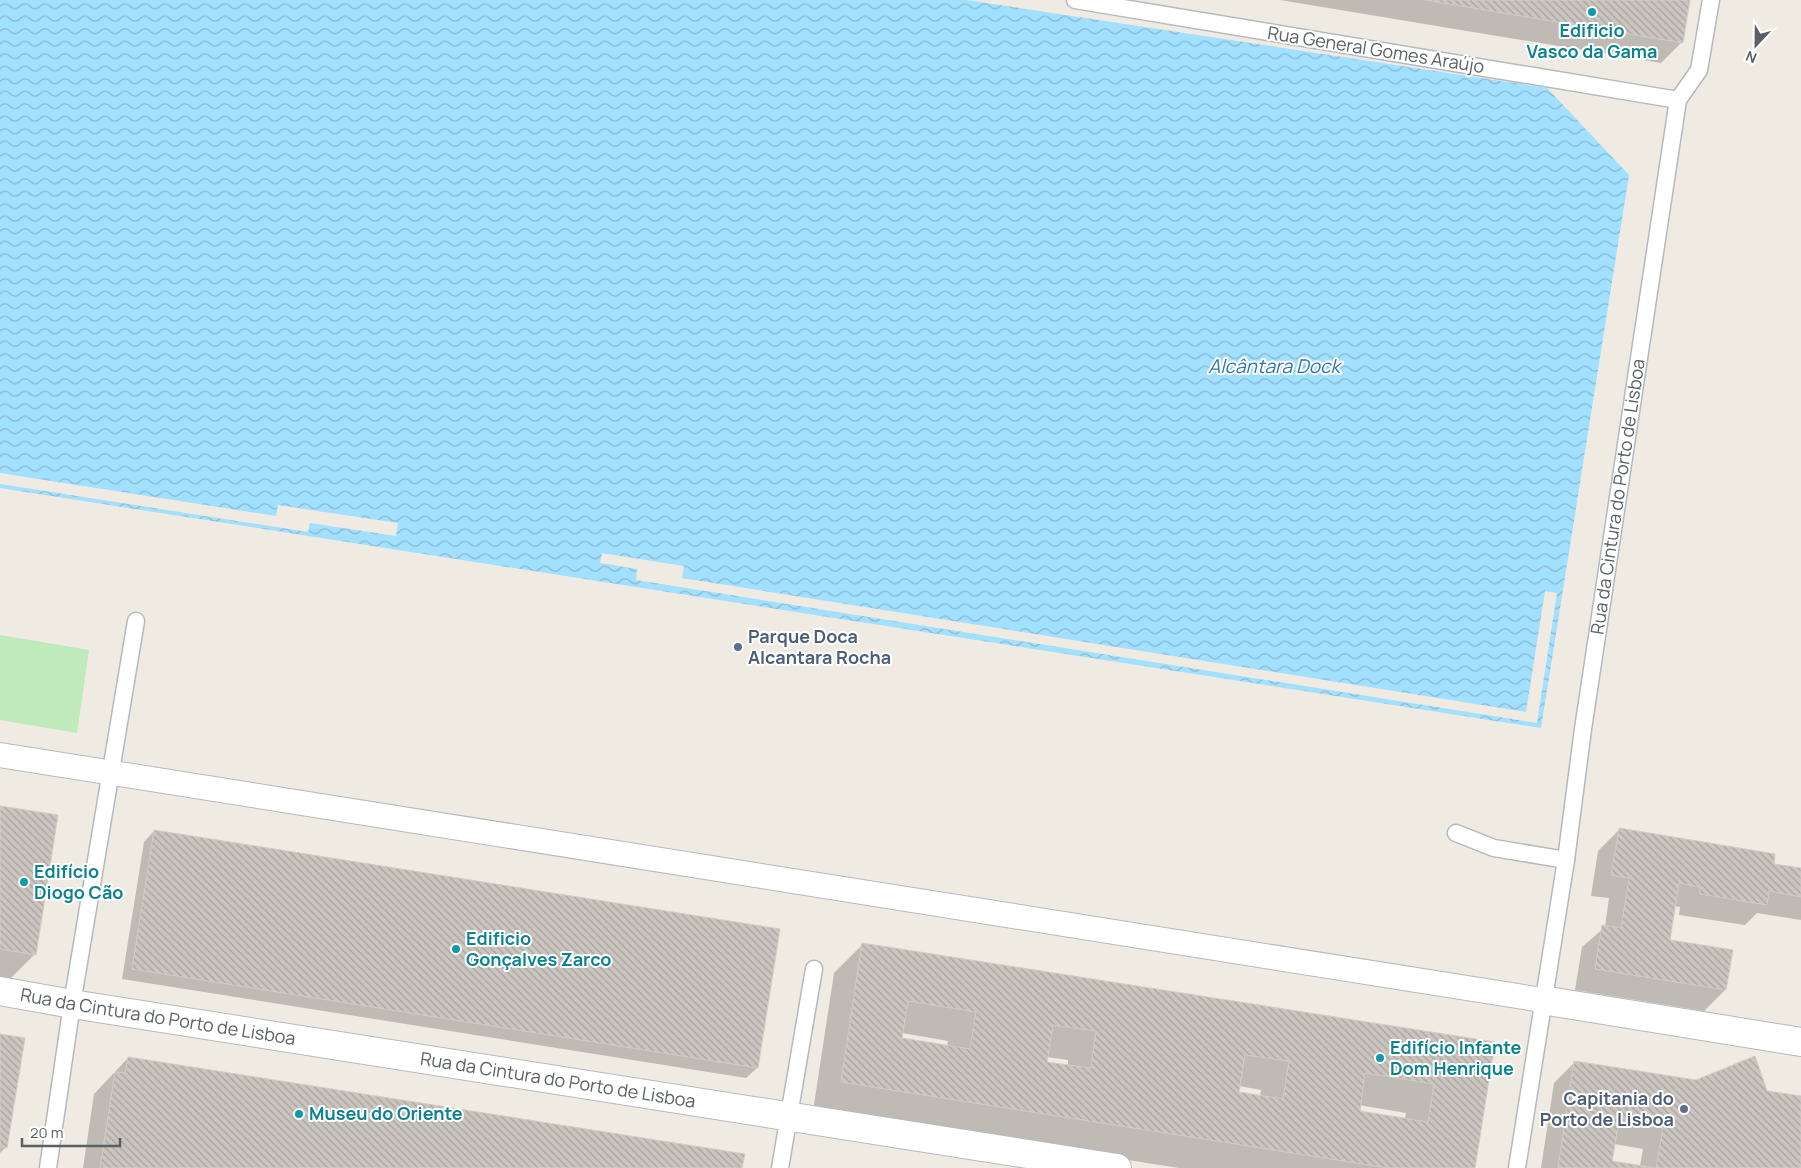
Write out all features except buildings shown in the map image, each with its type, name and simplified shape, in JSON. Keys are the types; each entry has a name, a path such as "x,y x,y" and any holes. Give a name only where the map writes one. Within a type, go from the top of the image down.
{"street":[{"path":"0,755 1544,987 1801,1042"},
{"name":"Rua da Cintura do Porto de Lisboa","path":"0,991 72,1004 1117,1168"}],"lane":[{"name":"Rua General Gomes Araújo","path":"1075,0 1678,100"},
{"name":"Rua da Cintura do Porto de Lisboa","path":"1516,1168 1566,860 1583,729 1678,100 1699,70 1711,0"},
{"path":"48,1168 72,1004 136,621"},
{"path":"1456,833 1494,848 1566,860"},
{"path":"780,1168 814,969"}],"green space":[{"path":"0,635 89,650 77,733 0,720"}],"water":[{"name":"Alcântara Dock","path":"0,0 967,0 1547,88 1629,175 1541,728 0,488"}],"pier":[{"path":"0,473 276,516 278,505 398,523 396,536 310,523 308,532 0,484"},
{"path":"602,553 684,566 682,578 1526,712 1545,591 1557,593 1537,723 636,580 637,569 600,563"}],"place":[{"name":"Edificio Vasco da Gama","path":"1592,12"},
{"name":"Parque Doca Alcantara Rocha","path":"738,647"},
{"name":"Edifício Diogo Cão","path":"24,882"},
{"name":"Edificio Gonçalves Zarco","path":"456,949"},
{"name":"Edifício Infante Dom Henrique","path":"1380,1058"},
{"name":"Capitania do Porto de Lisboa","path":"1684,1109"},
{"name":"Museu do Oriente","path":"299,1114"}]}
